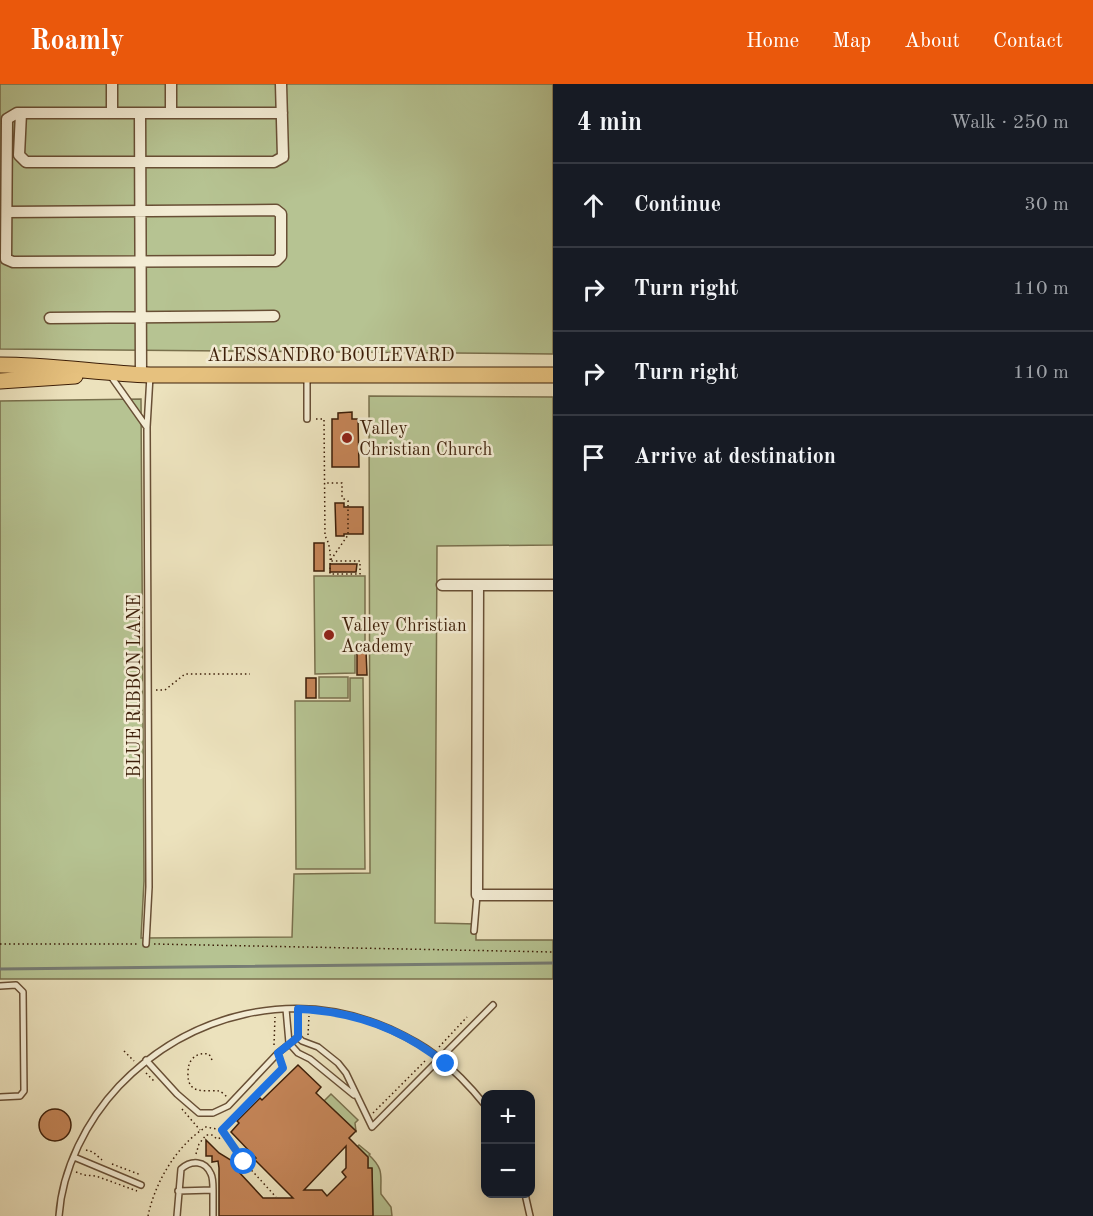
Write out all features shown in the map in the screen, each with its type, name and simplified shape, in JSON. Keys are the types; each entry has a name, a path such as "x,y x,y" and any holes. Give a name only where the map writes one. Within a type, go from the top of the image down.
{"main road":[{"name":"ALESSANDRO BOULEVARD","path":"0,365 145,374 553,375"},
{"name":"ALESSANDRO BOULEVARD","path":"0,381 109,373"}],"street":[{"path":"112,84 112,113"},
{"path":"171,84 171,113"},
{"path":"21,113 19,155 26,162 273,162 283,157 281,84"},
{"path":"7,212 276,210 281,214 281,256 276,261 13,262 6,259 7,119 21,113 282,113"},
{"path":"140,113 141,318 145,374"},
{"path":"50,318 274,316"},
{"path":"442,585 553,585"},
{"path":"478,585 477,895 553,895"}],"lane":[{"path":"109,373 147,427"},
{"name":"BLUE RIBBON LANE","path":"145,374 149,689 147,944"},
{"path":"307,375 307,419"},
{"path":"474,931 477,895"},
{"path":"0,986 16,986 23,992 24,1080 24,1091 20,1096 0,1097"},
{"path":"298,1009 298,1037 318,1047 338,1063 346,1073 372,1127 493,1005"},
{"path":"286,1009 288,1043 356,1096"},
{"path":"59,1216 65,1185 74,1157 86,1131 112,1093 146,1060 179,1038 217,1022 258,1011 298,1009 340,1013 375,1023 433,1053 481,1100"},
{"path":"146,1060 177,1094 199,1113 213,1113 232,1102 288,1043 298,1037"},
{"path":"74,1157 141,1185"},
{"path":"177,1216 181,1169 187,1163 195,1161 203,1165 211,1174 213,1216"},
{"path":"178,1191 213,1190"},
{"path":"526,1198 530,1216"}],"path":[{"path":"307,419 324,419 324,536 330,543 330,561 330,574 360,574 360,561 330,561"},
{"path":"324,483 342,483 342,498 348,501 348,535 330,561"},
{"path":"149,689 165,690 184,674 250,674"},
{"path":"0,944 147,944 553,952"},
{"path":"222,1130 284,1067 274,1048 275,1010"},
{"path":"368,1118 467,1017"},
{"path":"212,1060 209,1054 203,1053 196,1056 189,1062 188,1078 192,1086 199,1091 220,1091 232,1102"},
{"path":"148,1216 156,1191 167,1169 185,1145 206,1127 222,1130 244,1162 276,1197"},
{"path":"195,1161 199,1144 206,1135 212,1135 218,1139 226,1136"}],"green space":[{"path":"0,84 553,84 553,354 0,349"},
{"path":"369,396 553,397 553,545 437,546 435,923 476,924 476,940 553,940 553,979 0,979 0,401 141,399 144,881 141,938 292,937 294,874 370,873"},
{"path":"314,576 365,576 365,648 355,648 355,673 315,674"},
{"path":"319,677 348,677 348,698 319,698"},
{"path":"350,678 363,678 365,869 296,869 295,701 350,701"},
{"path":"331,1094 358,1120 355,1123 356,1131 324,1101"},
{"path":"359,1145 370,1154 380,1169 381,1194 391,1207 392,1216 373,1216 372,1169 366,1168 368,1157 357,1147"}],"building":[{"path":"352,412 352,419 358,419 359,467 332,467 332,419 338,419 338,413"},
{"path":"335,503 344,503 344,507 363,507 363,534 336,536"},
{"path":"314,543 324,543 324,571 314,571"},
{"path":"330,564 357,564 356,572 330,572"},
{"path":"357,651 366,651 367,675 357,675"},
{"path":"306,678 316,678 316,698 306,698"},
{"path":"298,1065 321,1087 316,1093 356,1131 349,1138 368,1157 368,1168 372,1168 373,1216 219,1216 218,1161 212,1162 212,1156 206,1156 206,1140 219,1153 242,1168 238,1171 263,1198 293,1198 231,1132 239,1123 237,1121 260,1098 262,1100","holes":["346,1146 346,1168 342,1172 346,1177 327,1196 322,1190 304,1190"]},
{"path":"55,1109 66,1114 71,1125 66,1136 55,1141 44,1136 39,1125 44,1114"}],"waterway":[{"path":"0,969 553,963"}],"place":[{"name":"Valley Christian Church","path":"347,438"},
{"name":"Valley Christian Academy","path":"329,635"}],"route":[{"path":"244,1162 222,1130 283,1068 278,1053 298,1037 298,1009 340,1013 375,1023 433,1053 446,1064"}]}
